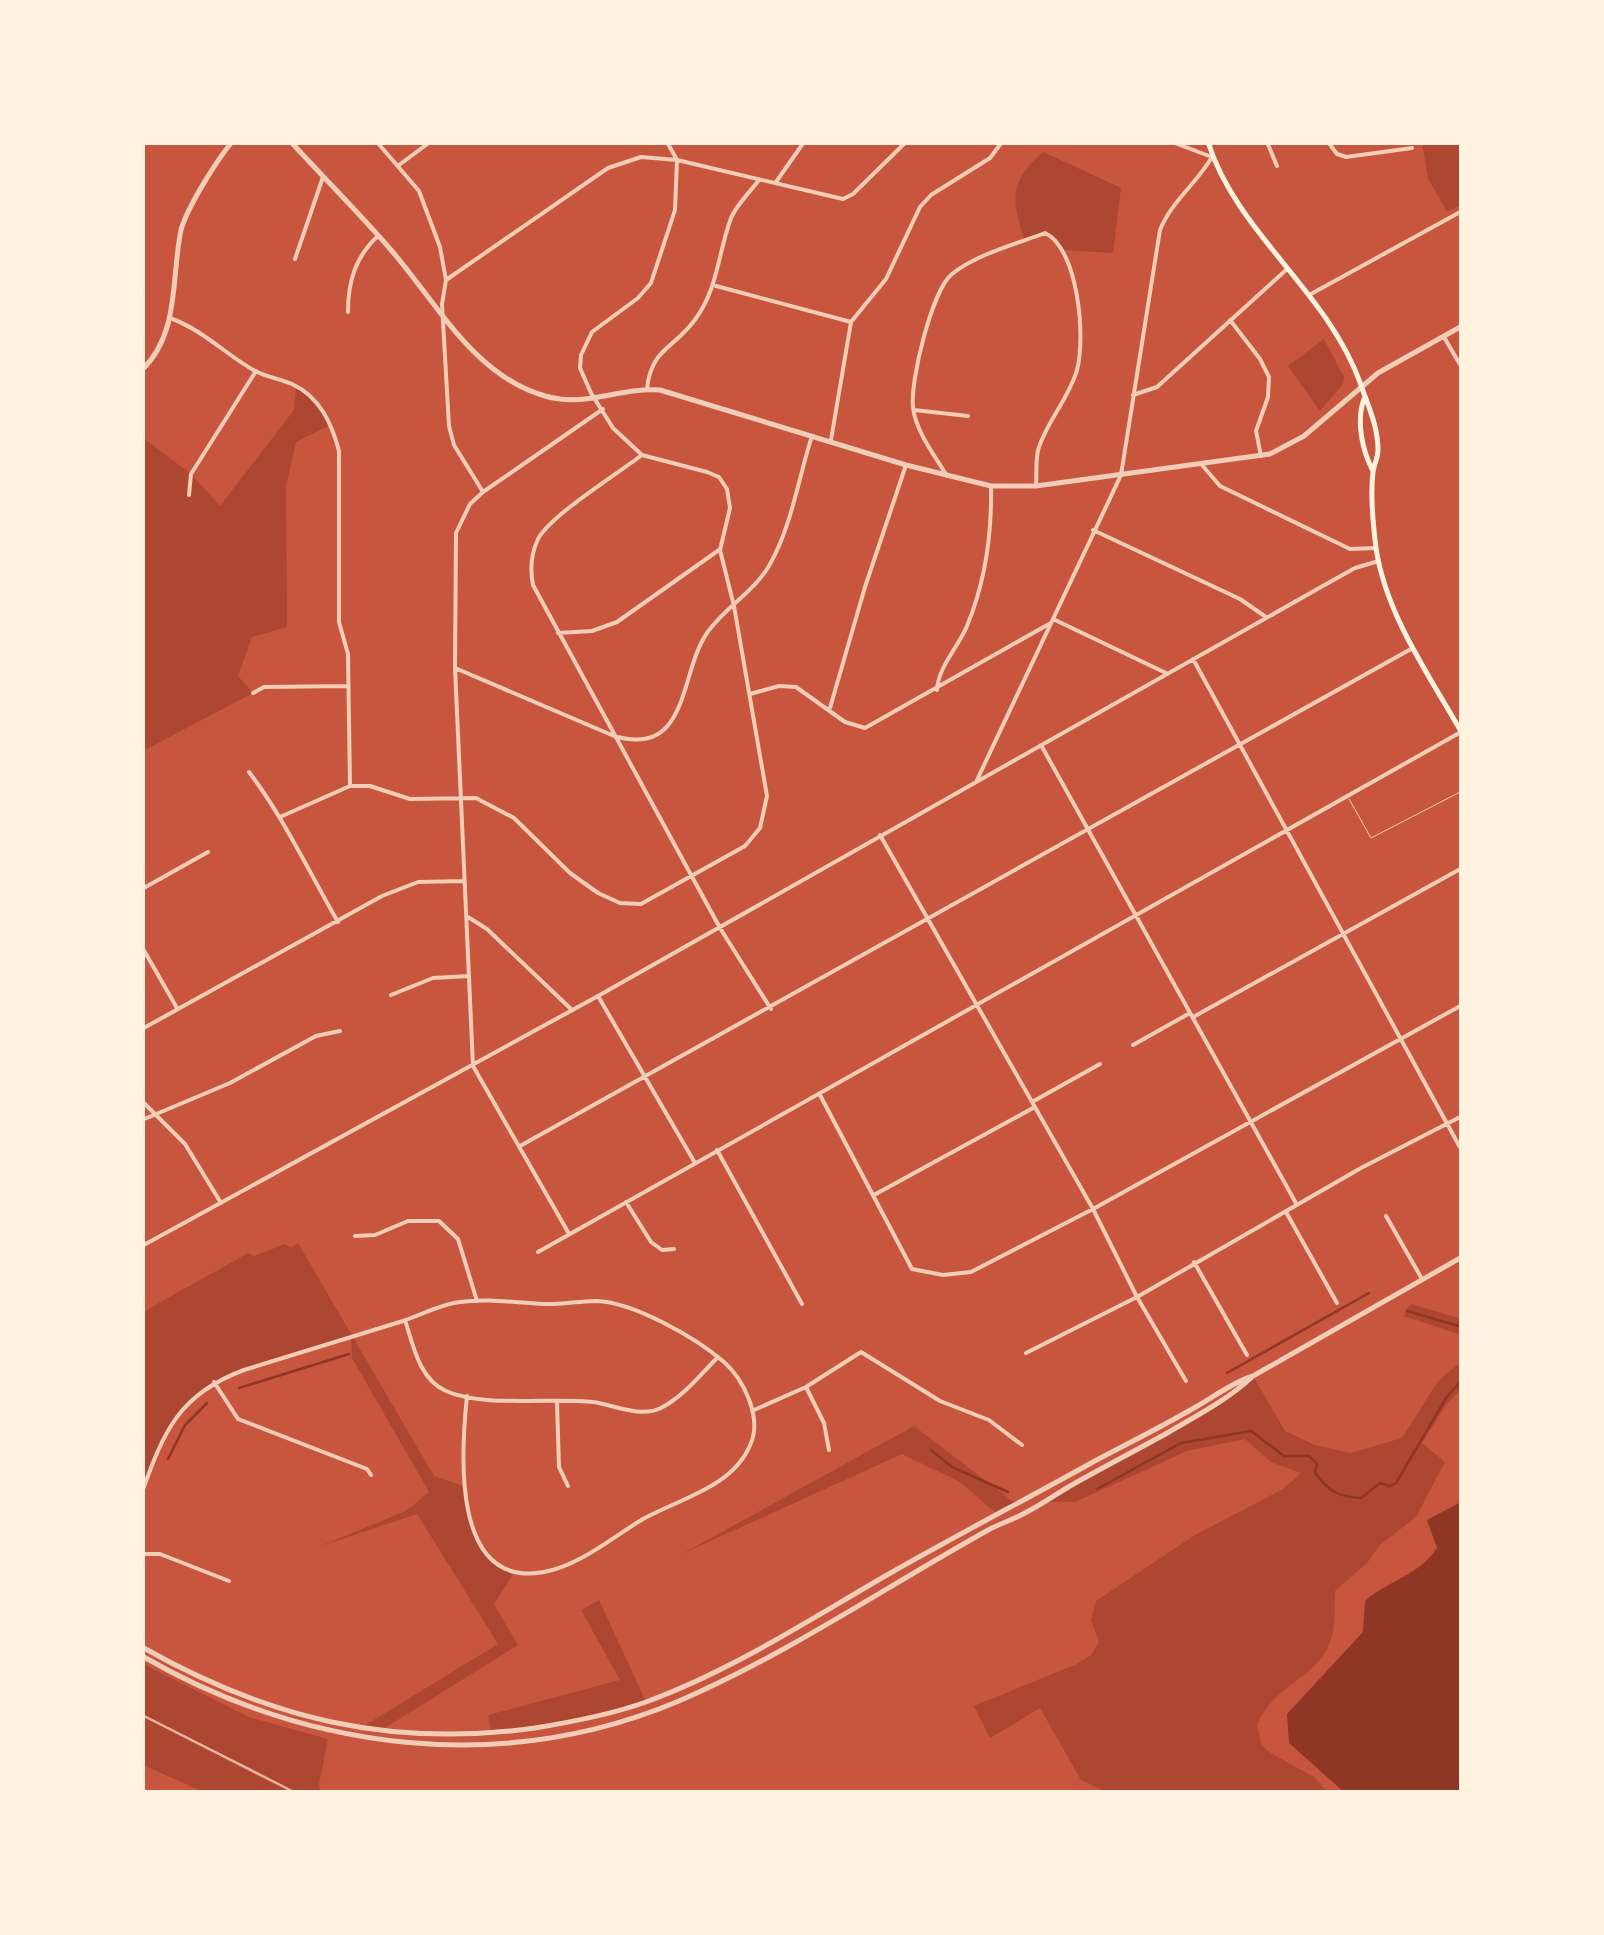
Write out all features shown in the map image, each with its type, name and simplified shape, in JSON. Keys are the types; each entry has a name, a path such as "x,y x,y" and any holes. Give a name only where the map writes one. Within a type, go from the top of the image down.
{"main road":[{"path":"1208,142 1212,157 1246,216 1311,294 1349,359 1371,409 1378,454 1373,471 1379,561 1392,603 1413,648 1462,732"},
{"path":"1364,399 1359,413 1364,456 1373,471"}],"street":[{"path":"142,370 162,346 170,318 182,226 210,171 232,142"},
{"path":"291,142 379,236 471,350 509,380 546,396 579,401 647,389 991,486 1036,486 1261,456 1304,436 1361,386 1462,326"},
{"path":"377,142 399,165 427,208 440,248 446,280 443,314 450,426 454,445 484,492"},
{"path":"399,165 430,142"},
{"path":"280,818 350,786 383,788 410,798 476,798 497,806 570,873 609,899 641,904 746,846 760,828 767,796 734,606 720,550 730,508 723,482 708,472 642,455 618,434 580,368 586,341 601,322 638,298 651,283 675,210 676,160 667,142"},
{"path":"776,182 804,142"},
{"path":"446,280 608,168 641,157 676,160 844,199 906,142"},
{"path":"831,441 851,322 886,279 920,207 990,158 1002,142"},
{"path":"977,780 1121,475 1160,230 1169,212 1201,176 1212,157 1172,142"},
{"path":"1267,142 1277,166"},
{"path":"1328,142 1346,157 1412,148"},
{"path":"295,259 323,177"},
{"path":"647,389 650,366 694,322 714,286 733,214 760,180"},
{"path":"1311,294 1462,211"},
{"path":"947,476 912,410 913,381 937,298 948,278 961,268 1045,233 1057,238 1070,262 1078,311 1078,364 1070,391 1038,449 1036,486"},
{"path":"348,312 348,288 360,256 379,236"},
{"path":"1133,396 1157,387 1289,267"},
{"path":"714,286 851,322"},
{"path":"170,318 193,326 256,371 296,386 332,424 339,451 340,622 348,654 350,786"},
{"path":"1230,320 1269,377 1268,397 1256,430 1261,456"},
{"path":"1444,336 1462,368"},
{"path":"190,495 191,474 256,371"},
{"path":"569,1232 473,1066 455,668 456,533 470,504 484,492 603,409"},
{"path":"912,410 968,416"},
{"path":"455,668 614,736 640,741 664,728 681,707 706,634 768,568 812,436"},
{"path":"642,455 548,525 539,538 531,565 533,586 720,928 770,1009"},
{"path":"830,709 865,586 906,464"},
{"path":"1202,465 1220,486 1301,526 1350,549 1376,548"},
{"path":"938,690 938,678 968,624 985,570 991,539 991,486"},
{"path":"1093,530 1240,599 1266,617"},
{"path":"558,633 606,628 720,550"},
{"path":"142,1246 720,928 1266,617 1355,568 1379,561"},
{"path":"750,694 796,686 845,722 865,728 938,690 1052,621"},
{"path":"1052,621 1167,674"},
{"path":"520,1146 1413,648"},
{"path":"1193,659 1462,1151"},
{"path":"252,693 264,687 348,686"},
{"path":"538,1252 1462,732"},
{"path":"1041,745 1297,1205"},
{"path":"249,772 280,818 338,922"},
{"path":"880,835 1186,1381"},
{"path":"142,889 208,852"},
{"path":"1132,1045 1462,868"},
{"path":"142,1029 382,896 418,882 464,880"},
{"path":"468,917 487,929 571,1009"},
{"path":"142,947 178,1009"},
{"path":"391,995 433,978 469,976"},
{"path":"598,996 695,1164"},
{"path":"819,1093 912,1269 943,1275 971,1272 1462,1005"},
{"path":"142,1120 230,1083 316,1036 340,1031"},
{"path":"874,1196 1100,1064"},
{"path":"142,1101 185,1144 221,1203"},
{"path":"1026,1353 1462,1116"},
{"path":"717,1150 802,1304"},
{"path":"626,1202 651,1242 662,1250 674,1249"},
{"path":"1286,1212 1337,1303"},
{"path":"1386,1216 1422,1280"},
{"path":"356,1236 375,1235 408,1221 439,1220 458,1240 477,1301"},
{"path":"142,1647 246,1698 359,1730 430,1735 491,1733 605,1714 646,1702 716,1671 989,1516 1235,1382 1253,1376 1462,1257"},
{"path":"1194,1262 1247,1355"},
{"path":"142,1492 163,1435 183,1408 214,1382 457,1302 554,1305 599,1301 672,1326 738,1374 752,1412 753,1439 740,1463 726,1477 647,1517 565,1566 513,1574 490,1559 470,1521 463,1486 467,1396"},
{"path":"404,1320 430,1379 446,1391 467,1396 590,1402 630,1411 657,1410 679,1396 718,1357"},
{"path":"752,1412 806,1387 861,1352 940,1401 989,1420 1022,1446"},
{"path":"142,1656 178,1677 244,1706 352,1738 463,1745 532,1740 606,1724 680,1700 808,1634 1156,1440 1231,1395 1253,1376"},
{"path":"214,1382 238,1419 367,1469 371,1475"},
{"path":"806,1387 824,1423 830,1450"},
{"path":"557,1403 560,1467 568,1486"},
{"path":"142,1554 160,1554 229,1582"}],"lane":[{"path":"1348,796 1371,838 1462,791"}],"shaded area":[{"path":"1422,143 1461,143 1461,205 1447,212 1428,178"},
{"path":"1043,152 1121,188 1113,253 1063,250 1057,239 1045,233 1025,241 1016,192 1024,173"},
{"path":"1324,339 1344,377 1343,384 1320,411 1288,366"},
{"path":"296,386 332,424 296,442 286,486 287,627 252,637 238,676 253,693 143,751 142,437 191,474 220,506 294,410"},
{"path":"298,1243 434,1476 463,1486 469,1513 484,1547 513,1574 494,1604 518,1645 380,1731 359,1729 498,1644 417,1514 318,1547 406,1511 429,1492 352,1358 351,1336 247,1368 200,1394 164,1434 143,1492 143,1312 248,1253 254,1256"},
{"path":"1412,1304 1461,1319 1461,1335 1404,1316"},
{"path":"1461,1362 1461,1389 1422,1443 1445,1462 1416,1517 1380,1545 1367,1563 1335,1591 1334,1628 1324,1653 1274,1700 1257,1725 1261,1744 1269,1752 1314,1777 1328,1792 1108,1792 1081,1780 1040,1708 990,1738 974,1706 1091,1655 1099,1642 1091,1620 1096,1601 1195,1535 1283,1489 1301,1473 1271,1462 1245,1439 1187,1451 1075,1502 1044,1502 1202,1413 1253,1376 1285,1431 1315,1445 1351,1453 1402,1438 1438,1381"},
{"path":"914,1426 1015,1503 996,1513 960,1482 902,1454 682,1554"},
{"path":"1461,1502 1461,1792 1344,1792 1289,1743 1287,1714 1363,1632 1365,1601 1413,1571 1437,1548 1427,1520"},
{"path":"599,1600 646,1702 605,1714 491,1733 488,1715 620,1680 581,1610"},
{"path":"143,1664 249,1717 328,1739 319,1784 324,1792 204,1792 143,1765"}],"waterway":[{"path":"1227,1373 1369,1293"},
{"path":"1407,1311 1462,1327"},
{"path":"239,1388 349,1354"},
{"path":"1097,1489 1181,1443 1251,1431 1284,1456 1309,1456 1317,1464 1315,1472 1324,1484 1340,1494 1361,1498 1380,1483 1396,1483 1446,1398 1462,1380"},
{"path":"168,1459 185,1425 207,1403"},
{"path":"931,1450 952,1467 1008,1492"}],"railway":[{"path":"142,1715 294,1792"}]}
